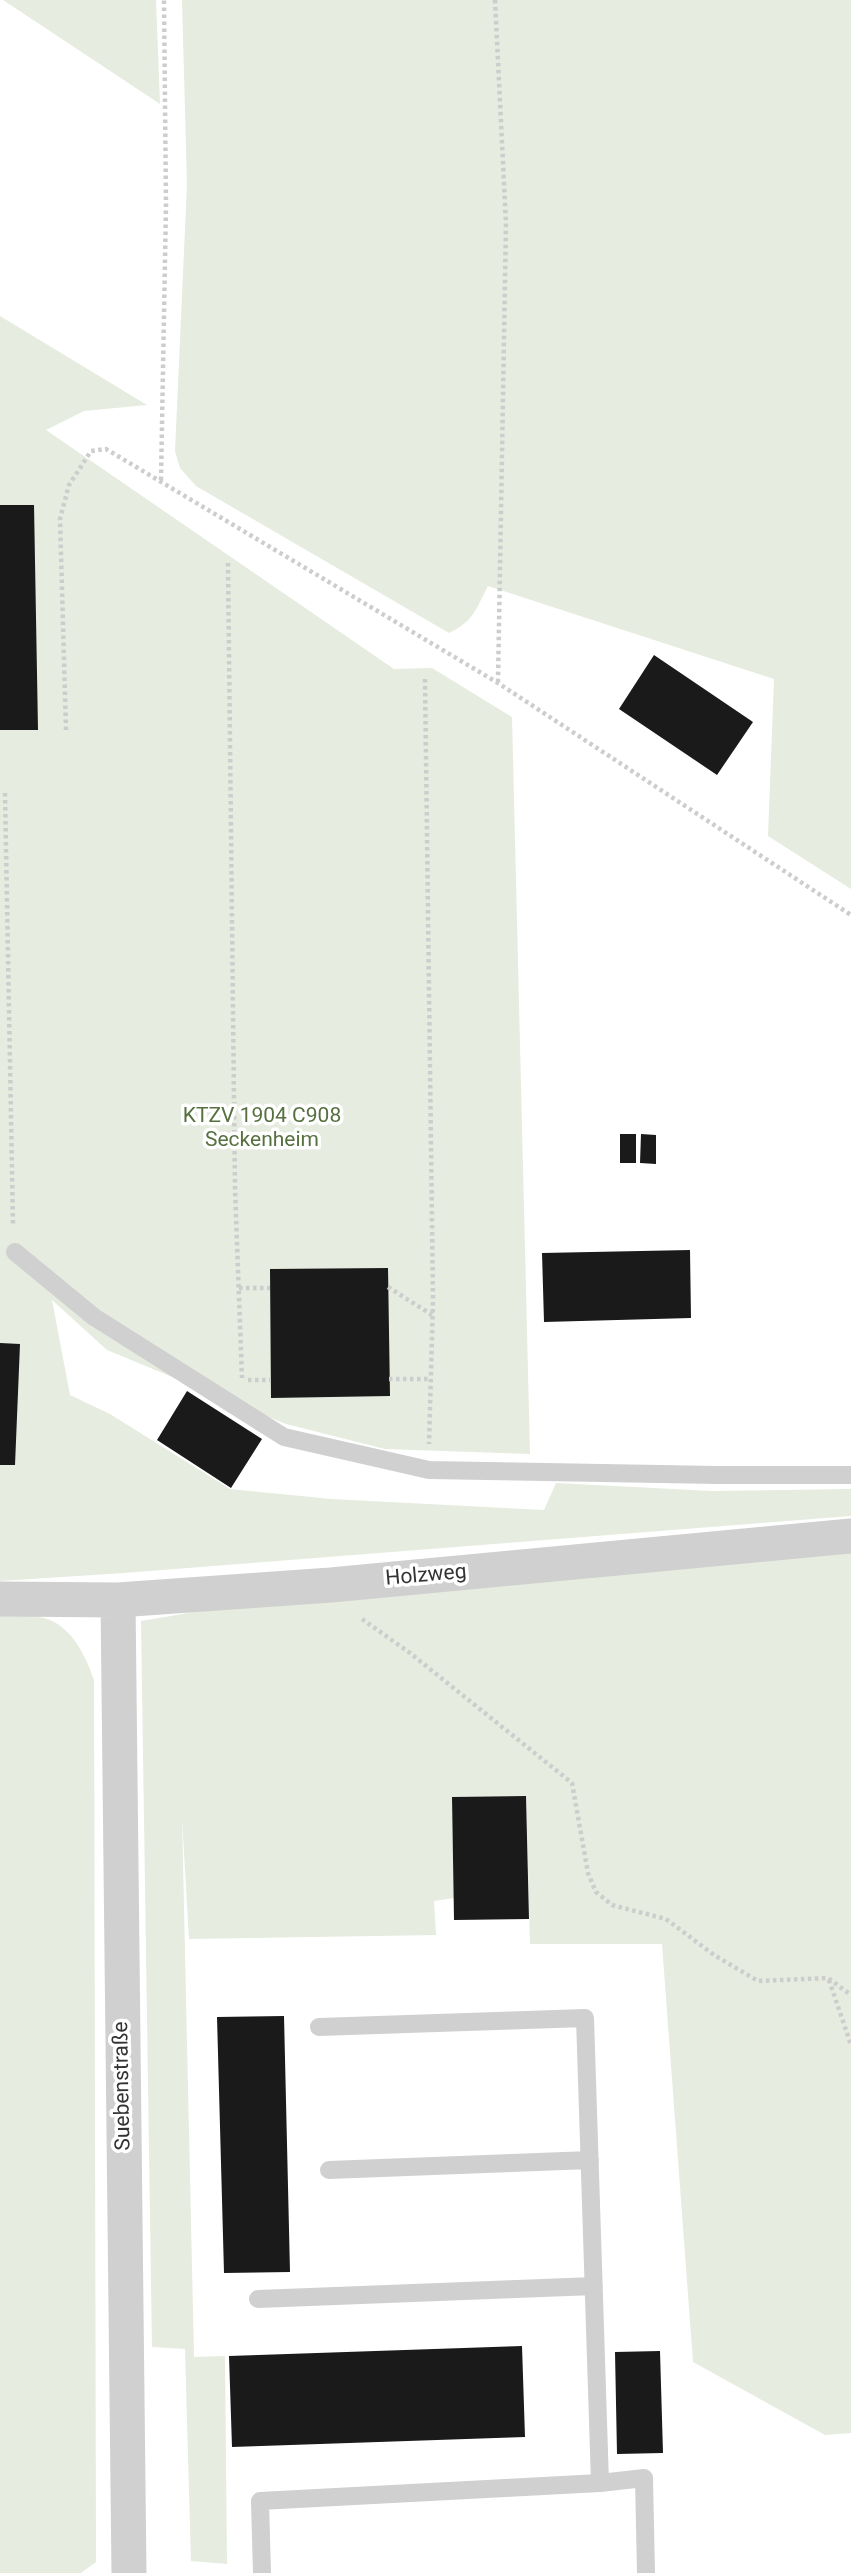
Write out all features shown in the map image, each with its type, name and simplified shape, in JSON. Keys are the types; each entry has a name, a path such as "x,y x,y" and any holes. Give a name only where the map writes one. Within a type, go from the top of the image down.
{"street":[{"name":"Holzweg","path":"0,1600 118,1600 331,1585 851,1536"},
{"name":"Suebenstraße","path":"118,1600 128,2573"}],"lane":[{"path":"15,1252 94,1317 284,1437 429,1470 851,1475"},
{"path":"319,2027 585,2018 600,2483"},
{"path":"328,2170 590,2160"},
{"path":"258,2299 594,2286"},
{"path":"262,2573 260,2501 600,2483 644,2477 646,2573"}],"path":[{"path":"161,480 166,205 164,0"},
{"path":"495,0 506,224 498,682"},
{"path":"66,730 60,519 69,485 91,452 106,449 498,682 851,915"},
{"path":"228,563 235,1189 242,1380 238,1406"},
{"path":"425,680 433,1315 429,1470"},
{"path":"5,793 11,1208"},
{"path":"388,1287 433,1315"},
{"path":"239,1289 270,1288"},
{"path":"390,1379 430,1379"},
{"path":"242,1380 271,1380"},
{"path":"331,1585 350,1611 410,1653 572,1783 588,1873 596,1892 612,1905 666,1919 714,1955 758,1980 828,1978 851,1995"},
{"path":"828,1978 851,2045"}],"green space":[{"path":"3,0 156,0 160,104"},
{"path":"182,0 851,0 851,889 768,836 774,679 488,586 469,619 449,633 196,486 180,468 175,451 187,185"},
{"name":"KTZV 1904 C908 Seckenheim","path":"0,316 147,405 84,411 46,430 394,669 432,668 512,717 530,1454 385,1449 286,1424 107,1350 52,1300 70,1395 110,1414 230,1489 331,1499 544,1510 556,1483 712,1491 851,1489 851,1516 0,1581"},
{"path":"851,1552 851,2433 825,2435 693,2362 662,1944 530,1944 526,1796 452,1797 454,1898 434,1901 436,1935 189,1939 182,1818 194,2357 225,2356 227,2564 191,2561 185,2349 152,2347 141,1621 313,1592"},
{"path":"17,1614 44,1618 62,1627 82,1652 94,1680 96,2562 81,2573 0,2573 0,1615"}],"building":[{"path":"0,505 34,505 38,730 0,730"},
{"path":"654,655 753,722 717,775 619,709"},
{"path":"620,1134 636,1134 636,1163 620,1163"},
{"path":"641,1134 656,1135 656,1164 640,1163"},
{"path":"690,1250 691,1318 544,1322 542,1253"},
{"path":"388,1268 390,1396 271,1398 270,1269"},
{"path":"0,1343 20,1344 15,1465 0,1465"},
{"path":"187,1391 262,1439 231,1488 157,1440"},
{"path":"526,1796 529,1919 454,1920 452,1797"},
{"path":"284,2016 290,2272 224,2273 217,2017"},
{"path":"522,2346 525,2437 232,2447 229,2356"},
{"path":"660,2351 663,2453 617,2454 615,2352"}]}
